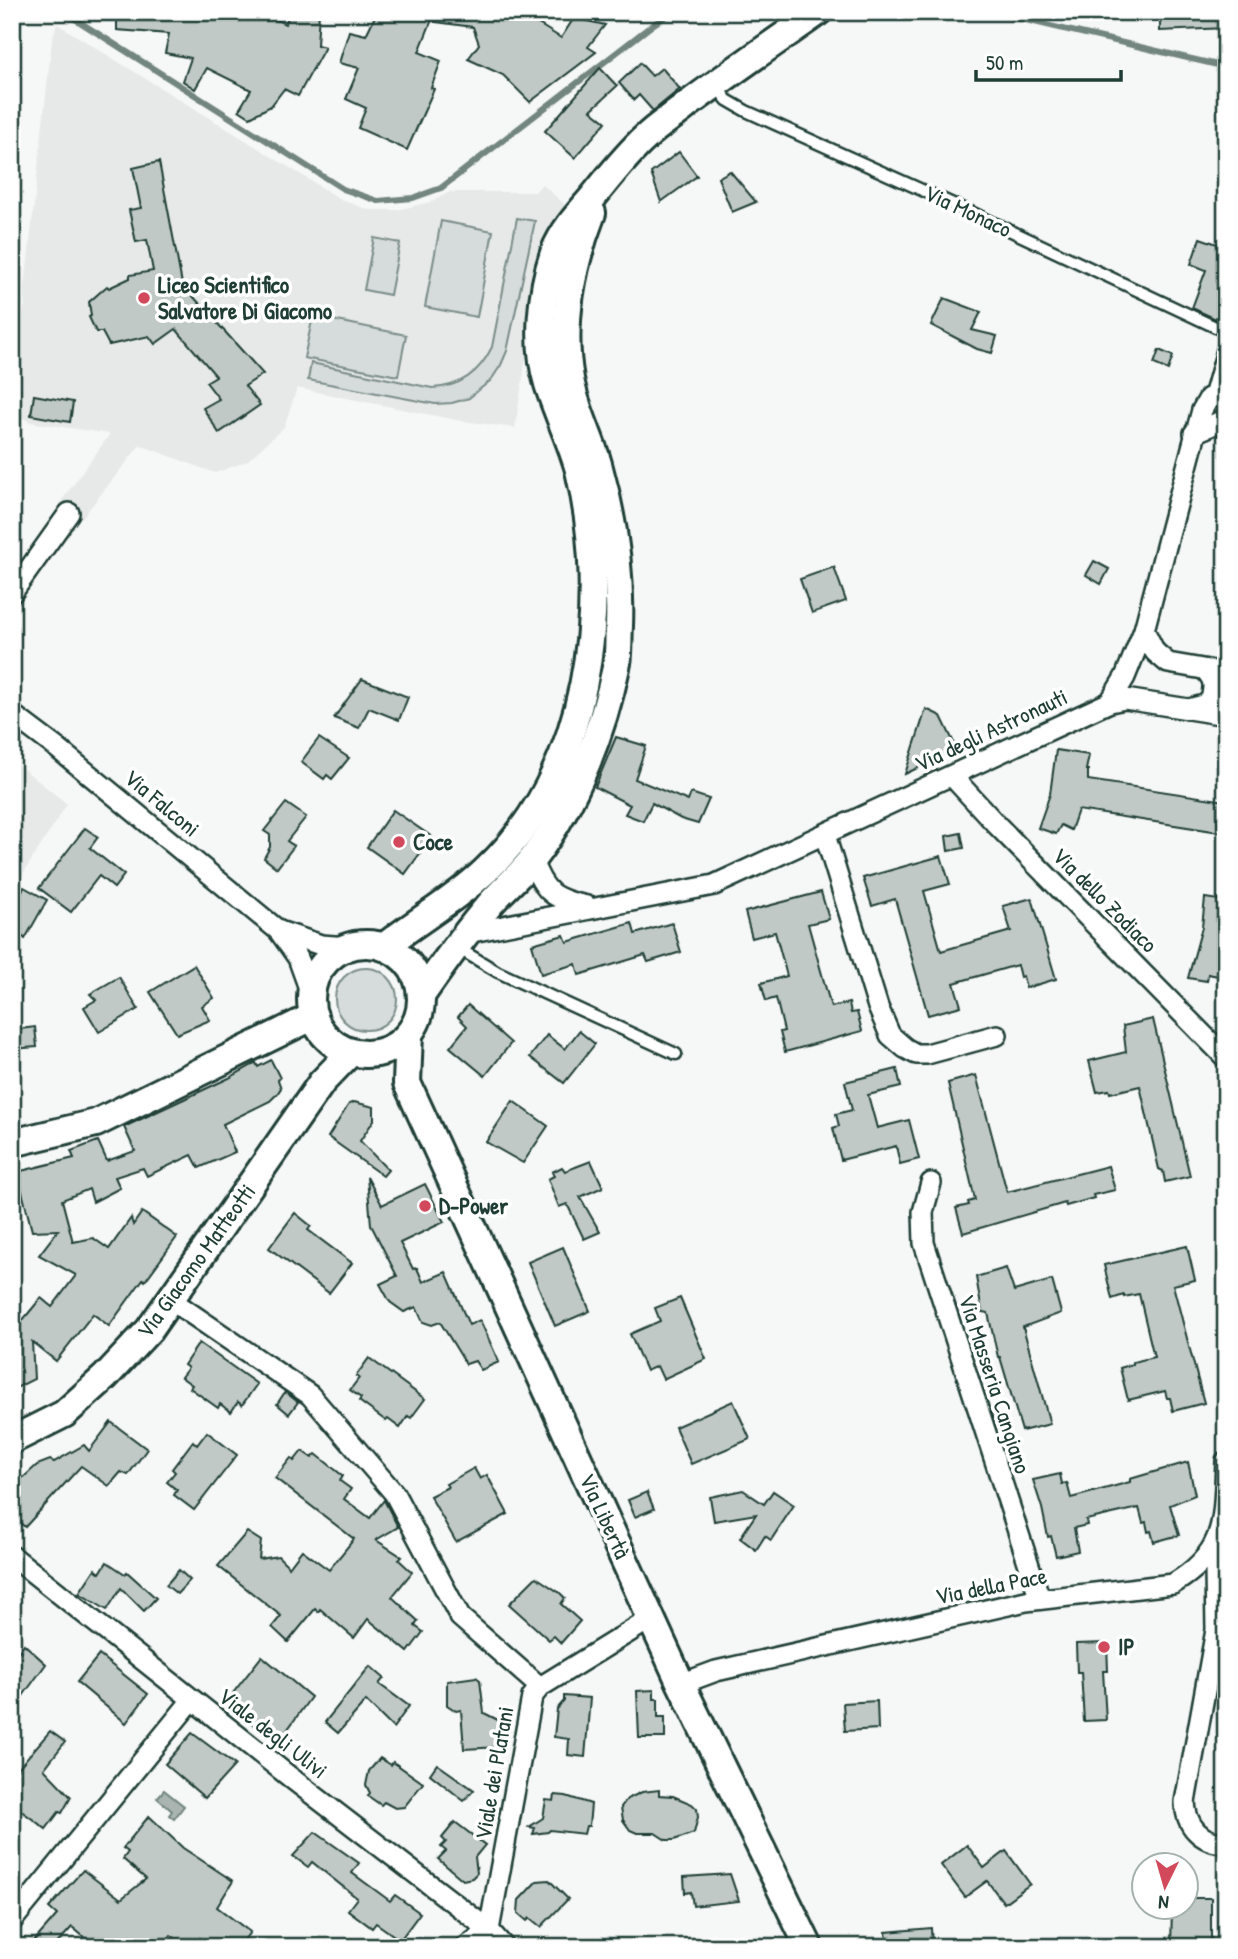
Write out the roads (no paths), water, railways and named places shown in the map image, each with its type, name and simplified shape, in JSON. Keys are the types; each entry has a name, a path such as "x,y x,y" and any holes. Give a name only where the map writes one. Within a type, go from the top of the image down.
{"street":[{"path":"384,947 485,872 520,831 550,785 577,713 589,658 591,535 578,469 547,380 541,334 545,289 555,251 573,220 646,136 818,12"},
{"path":"421,996 491,904 532,860 566,805 603,722 617,660 620,598 616,547 598,466 570,380 567,334 579,247 595,207 614,171"},
{"path":"1110,702 1125,677 1144,631 1195,433 1217,397"},
{"path":"1195,433 1226,419"},
{"path":"12,593 69,513"},
{"path":"1144,631 1155,652 1168,663 1226,673"},
{"path":"1189,709 1211,700 1214,684 1212,676 1205,670"},
{"path":"1110,702 1125,699 1226,715"},
{"name":"Via degli Astronauti","path":"462,940 595,907 714,885 1110,702"},
{"name":"Via Falconi","path":"12,714 279,931 298,958 313,1005"},
{"name":"Via dello Zodiaco","path":"952,776 1226,1058"},
{"path":"825,835 878,1007 890,1035 916,1054 927,1054 997,1035"},
{"name":"Via degli Astronauti","path":"532,860 540,882 549,892 570,902 595,907"},
{"name":"Via Falconi","path":"279,931 321,945 348,947"},
{"path":"358,1053 379,1053 398,1044 409,1034 421,1010 420,984 412,967 399,954 384,947 367,944 348,947 336,953 323,966 314,981 313,1005 323,1033 334,1044 358,1053 407,1083"},
{"path":"12,1143 96,1123 313,1005"},
{"name":"Via Libertà","path":"409,1034 407,1083 681,1684 809,1947"},
{"name":"Via Giacomo Matteotti","path":"12,1440 64,1414 95,1387 149,1331 322,1082 358,1053"},
{"name":"Via Masseria Cangiano","path":"931,1182 923,1212 924,1243 1040,1599"},
{"path":"171,1300 310,1395 394,1493 460,1617 540,1687"},
{"name":"Via della Pace","path":"681,1684 729,1668 1040,1599 1173,1584 1193,1572 1211,1551 1219,1535 1223,1517 1226,1461"},
{"path":"1211,1551 1215,1570 1216,1630 1185,1812 1194,1829 1208,1840 1226,1843"},
{"name":"Viale degli Ulivi","path":"12,1556 192,1700 489,1930 504,1947"},
{"name":"Viale dei Platani","path":"489,1930 532,1697 540,1687 652,1618"},
{"path":"12,1921 192,1700"},
{"path":"466,1947 489,1930"}],"lane":[{"name":"Via Monaco","path":"715,84 727,100 746,111 973,213 1226,334 1217,397"},
{"path":"462,940 498,972 676,1054"}],"waterway":[{"path":"64,12 343,189 378,201 413,198 441,188 672,12"},
{"path":"991,12 1226,67"}],"place":[{"name":"Liceo Scientifico Salvatore Di Giacomo","path":"144,298"},
{"name":"Coce","path":"399,842"},
{"name":"D-Power","path":"425,1206"},
{"name":"IP","path":"1104,1647"}]}
